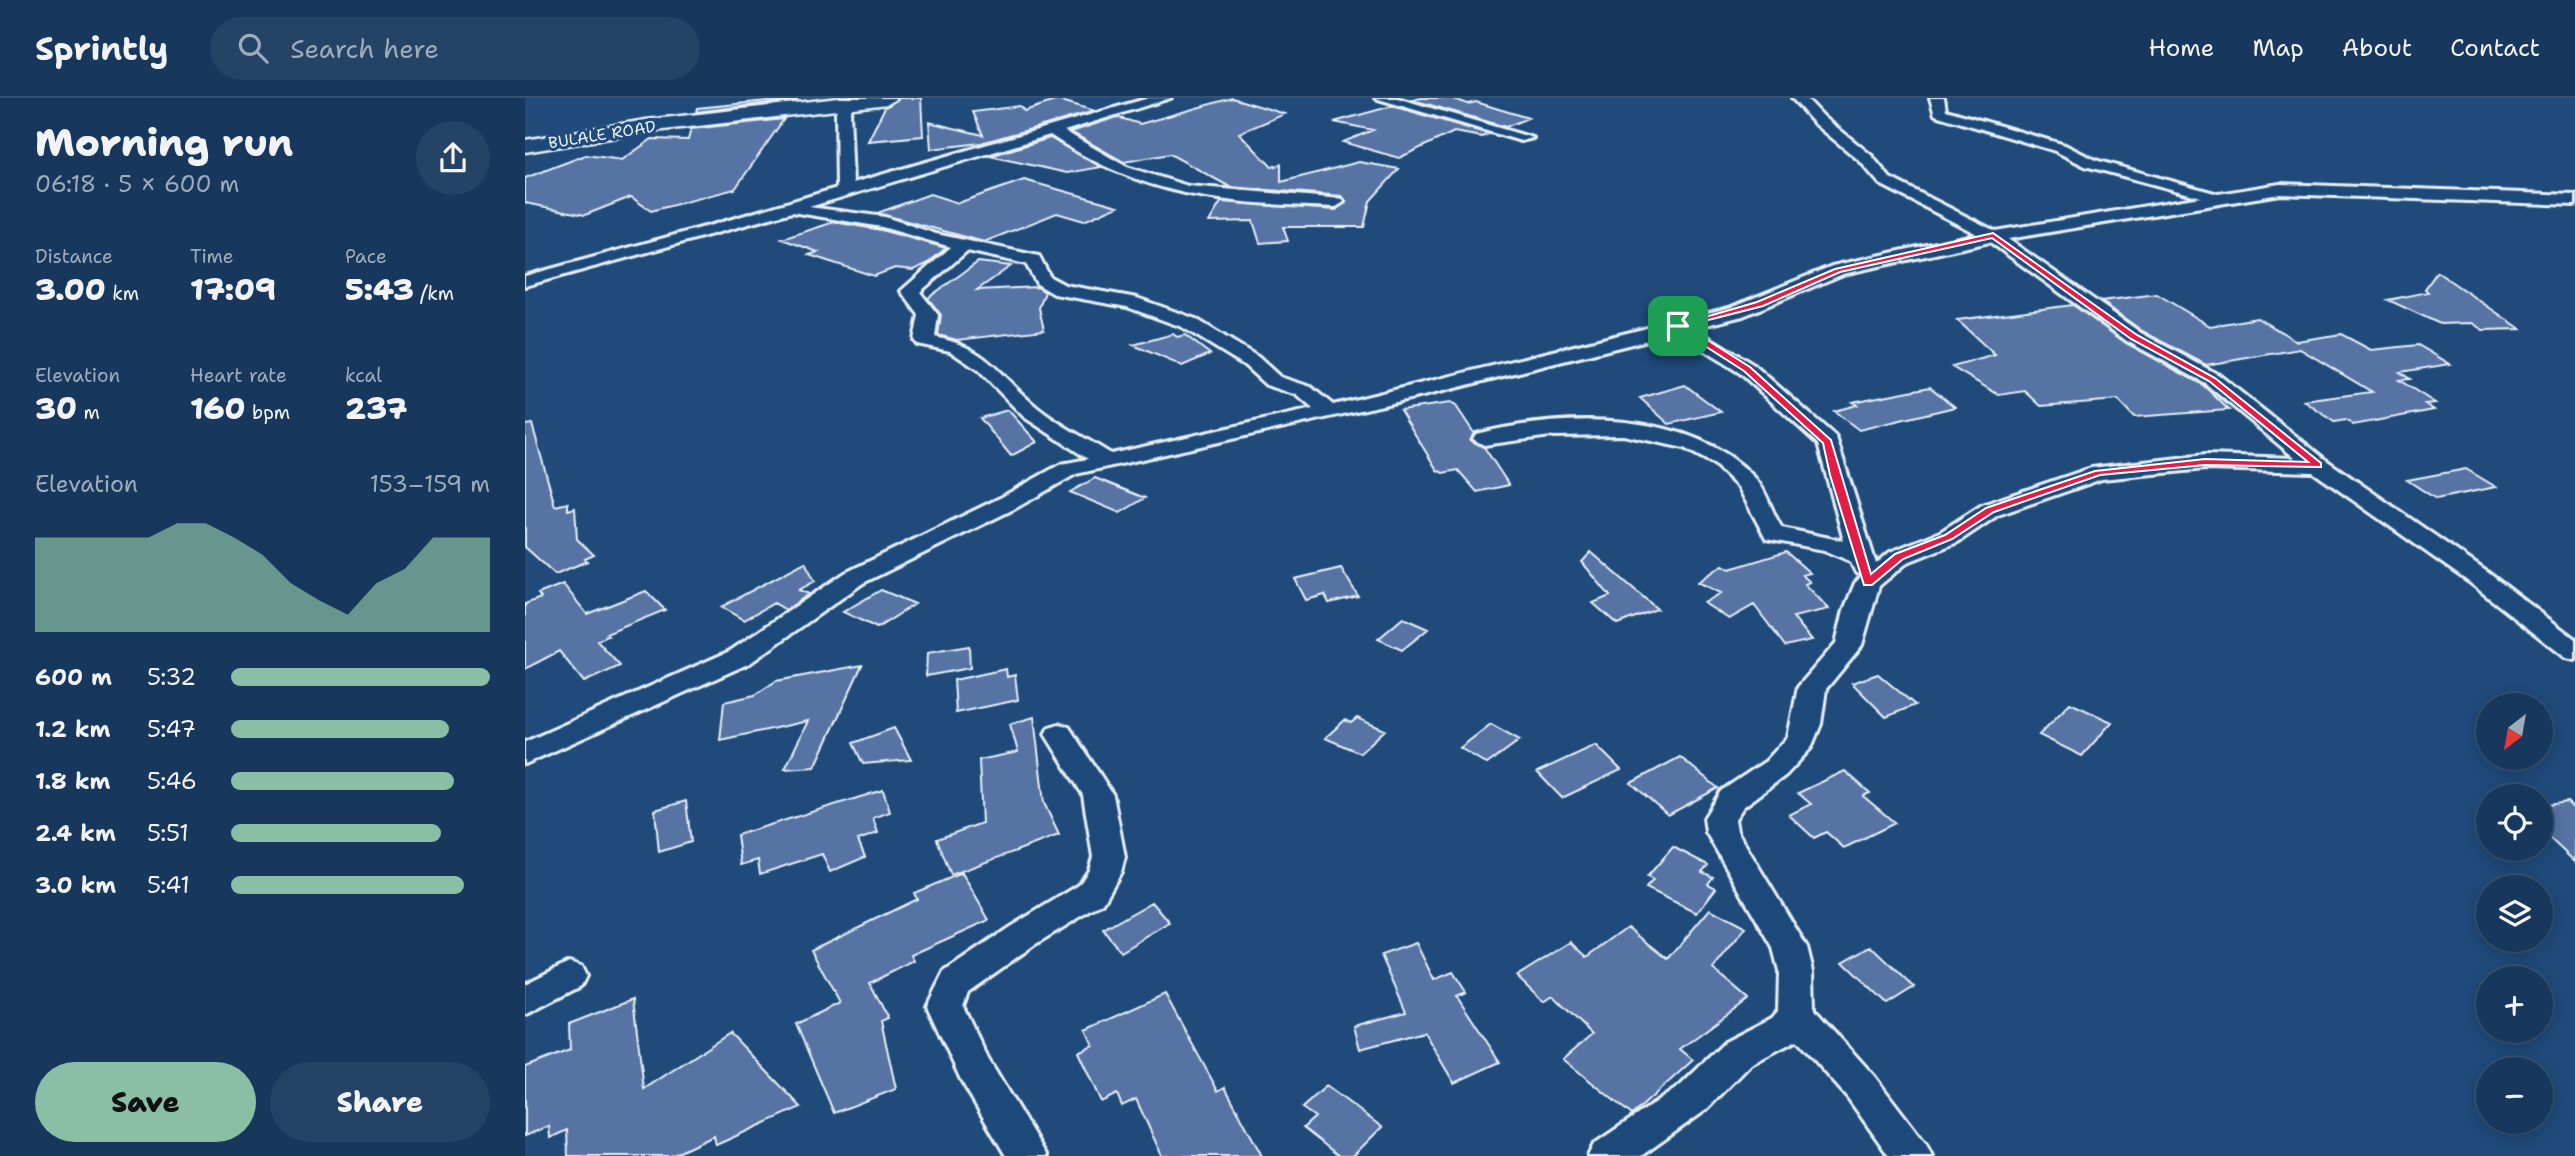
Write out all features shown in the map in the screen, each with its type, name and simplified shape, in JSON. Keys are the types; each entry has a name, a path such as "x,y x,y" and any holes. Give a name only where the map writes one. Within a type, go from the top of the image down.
{"street":[{"name":"BULALE ROAD","path":"525,146 646,126 850,100 888,98"},
{"path":"525,281 1164,98"},
{"path":"1382,98 1526,138"},
{"path":"1799,98 1809,114 1875,165 1885,181 1993,236 2134,337 2212,379 2318,465 2478,577 2575,652"},
{"path":"1937,98 1940,112 1963,122 2050,145 2090,163 2220,197"},
{"path":"845,190 843,112 850,100"},
{"path":"1053,131 1104,164 1176,190 1215,197 1336,202"},
{"path":"525,754 740,657 855,578 1008,503 1058,474 1678,326 1760,304 1847,268 1993,236 2263,191 2575,200"},
{"path":"783,209 829,212 875,220 964,245 1033,260 1044,281 1060,290 1131,302 1174,316 1251,361 1273,381 1304,391 1328,411"},
{"path":"964,245 910,291 929,314 931,321 924,340 955,347 985,366 1031,413 1107,461"},
{"path":"1608,1156 1653,1128 1693,1098 1738,1052 1784,1029 1796,1014 1796,971 1790,947 1722,832 1719,818 1732,799 1776,768 1801,741 1807,724 1812,687 1849,645 1865,570 1835,475 1828,442 1747,369 1678,326"},
{"path":"1484,439 1530,431 1593,429 1630,430 1677,439 1717,457 1748,484 1774,534 1830,544 1865,570"},
{"path":"1865,570 1949,537 1990,510 2098,473 2205,462 2318,465"},
{"path":"1027,1156 974,1069 947,1016 945,1006 947,996 956,982 1022,936 1091,894 1105,872 1109,857 1098,795 1059,734"},
{"path":"525,1001 569,976"},
{"path":"1796,1014 1861,1087 1912,1156"}],"building":[{"path":"798,98 796,100 696,112 697,108"},
{"path":"899,98 921,98 923,136 868,141 885,107"},
{"path":"1232,98 1285,114 1239,133 1272,167 1281,164 1281,182 1359,162 1399,169 1370,201 1364,227 1283,227 1288,241 1260,243 1253,221 1209,222 1221,202 1336,210 1346,201 1342,196 1230,187 1170,154 1124,162 1071,132 1117,117 1140,124"},
{"path":"1451,98 1468,104 1476,102 1528,118 1506,127 1413,100"},
{"path":"1058,100 1095,111 981,143 931,149 929,122 983,135 973,112 1020,106 1024,111"},
{"path":"1392,106 1489,134 1482,137 1454,132 1399,158 1343,142 1373,130 1334,122"},
{"path":"784,119 735,189 651,211 631,197 585,215 525,203 525,178 586,155 622,160 652,139 688,140 691,129"},
{"path":"1050,138 1101,167 1067,173 990,156"},
{"path":"1024,180 1118,206 1084,221 1057,213 984,242 877,213 930,194 958,203"},
{"path":"834,222 881,230 946,248 927,264 913,270 895,268 874,276 809,255 818,252 782,239"},
{"path":"978,262 1011,266 977,290 1037,287 1045,292 1039,308 1044,330 957,340 938,335 941,315 928,298"},
{"path":"2437,272 2521,329 2483,330 2472,323 2440,324 2388,300 2428,292 2425,289"},
{"path":"2157,294 2210,326 2257,318 2297,341 2341,334 2371,350 2418,345 2450,364 2400,372 2410,379 2399,380 2435,403 2425,404 2434,410 2353,425 2346,420 2334,422 2304,401 2372,392 2300,349 2206,365 2142,331 2101,301"},
{"path":"2073,305 2126,343 2203,385 2229,410 2134,417 2118,400 2041,406 2025,391 1999,395 1952,367 1995,355 1957,320"},
{"path":"1173,334 1177,337 1185,335 1210,354 1182,366 1133,345"},
{"path":"1685,385 1721,412 1669,424 1640,398"},
{"path":"1930,387 1955,407 1859,430 1834,411 1857,405 1852,402"},
{"path":"1450,403 1456,406 1474,433 1470,440 1484,447 1509,485 1477,492 1458,470 1443,473 1437,470 1400,410"},
{"path":"1008,410 1037,442 1011,456 980,418"},
{"path":"532,424 555,506 568,503 568,510 575,508 577,539 594,555 585,559 588,561 555,574 525,547 525,425"},
{"path":"2466,469 2496,487 2436,499 2407,480"},
{"path":"1095,478 1145,498 1120,513 1070,492"},
{"path":"1591,552 1657,609 1617,624 1593,603 1610,596 1582,562"},
{"path":"1786,552 1810,573 1802,575 1810,582 1805,584 1829,609 1793,617 1812,640 1785,646 1754,605 1729,619 1704,603 1721,593 1698,582 1723,565 1730,569"},
{"path":"805,562 815,581 799,590 809,594 786,610 774,603 744,620 721,607"},
{"path":"1341,568 1358,596 1329,603 1325,595 1306,600 1295,579"},
{"path":"563,584 587,614 646,591 665,610 606,634 608,636 597,641 620,666 584,682 559,651 525,669 525,604 541,598 538,594"},
{"path":"881,590 915,604 877,628 843,612"},
{"path":"1403,618 1428,629 1402,650 1378,639"},
{"path":"969,646 970,668 926,676 927,653"},
{"path":"862,665 815,767 785,769 808,721 720,740 724,702 755,695 776,681"},
{"path":"1006,669 1007,677 1015,675 1018,700 956,713 954,680"},
{"path":"1878,674 1915,705 1886,717 1852,683"},
{"path":"2070,703 2112,722 2082,756 2039,735"},
{"path":"1034,717 1044,803 1059,835 951,875 937,839 982,823 979,760 1018,752 1010,724"},
{"path":"1357,718 1385,730 1360,753 1325,738 1345,720 1351,723"},
{"path":"1491,724 1520,740 1487,764 1460,748"},
{"path":"894,728 911,760 863,764 853,743"},
{"path":"1596,745 1621,770 1562,798 1537,772"},
{"path":"1680,757 1718,788 1668,815 1631,783"},
{"path":"1845,771 1870,793 1863,796 1895,823 1844,848 1826,832 1814,838 1789,815 1811,804 1798,793"},
{"path":"883,790 890,812 873,818 878,833 858,840 865,857 830,872 822,854 760,874 758,860 741,865 737,835"},
{"path":"686,801 691,842 659,852 655,810"},
{"path":"2567,802 2575,810 2575,862 2553,841 2553,804"},
{"path":"1673,847 1708,865 1702,872 1713,877 1708,884 1716,888 1697,913 1646,888 1653,880 1647,877"},
{"path":"962,873 989,920 911,955 914,961 870,983 888,1018 881,1021 896,1089 834,1113 796,1024 840,1003 811,950 917,899 914,893"},
{"path":"1152,902 1170,923 1121,952 1103,930"},
{"path":"1710,909 1746,928 1713,969 1748,999 1680,1049 1693,1060 1632,1115 1563,1059 1592,1034 1553,996 1544,1002 1517,976 1571,942 1587,957 1628,927 1668,959"},
{"path":"1416,943 1434,980 1453,972 1466,992 1457,996 1500,1062 1454,1083 1424,1032 1360,1049 1354,1026 1406,1012 1381,955"},
{"path":"1871,946 1914,987 1887,1004 1843,962"},
{"path":"1165,994 1218,1091 1225,1087 1262,1156 1162,1156 1136,1099 1122,1106 1117,1094 1101,1102 1078,1052 1093,1045 1086,1030"},
{"path":"633,999 644,1089 730,1033 801,1107 716,1145 714,1136 671,1156 568,1156 567,1130 550,1138 549,1126 525,1136 525,1067 570,1050 569,1024"},
{"path":"1326,1086 1382,1127 1353,1156 1339,1156 1303,1128 1315,1117 1302,1108"}],"route":[{"path":"1993,236 2134,337 2212,379 2318,465 2182,463 2086,476 1976,516 1957,533 1907,552 1889,563 1868,583 1863,557 1835,475 1828,442 1747,369 1678,326 1760,304 1856,265 1993,236"}]}
